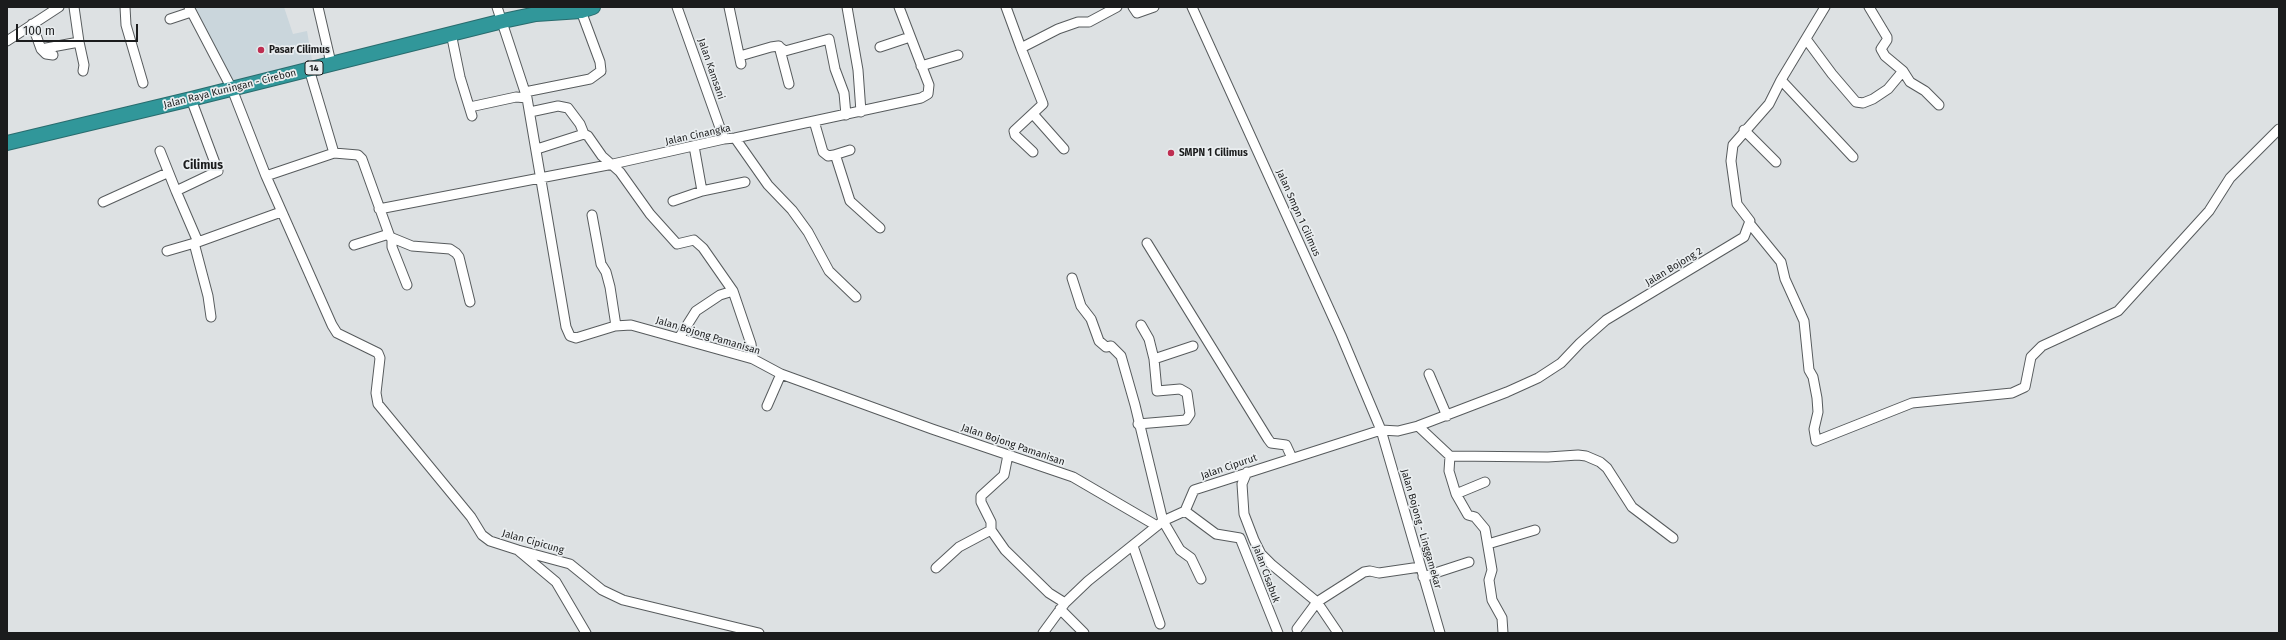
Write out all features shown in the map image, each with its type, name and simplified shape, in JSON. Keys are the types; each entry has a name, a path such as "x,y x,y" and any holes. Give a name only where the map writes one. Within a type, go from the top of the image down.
{"highway":[{"name":"Jalan Raya Kuningan - Cirebon","path":"7,143 191,100 451,33 536,14 587,9"}],"street":[{"path":"74,7 84,65 83,71"},
{"path":"125,7 126,25 143,83"},
{"path":"318,7 331,63"},
{"name":"Jalan Bojong Pamanisan","path":"497,7 503,21 530,112 567,333 576,338 616,326 643,327 753,359 781,374 1073,478 1160,524"},
{"name":"Jalan Kamsani","path":"677,7 724,139"},
{"path":"729,7 740,60 762,48 778,46 785,51 828,39 835,69 844,93 846,115"},
{"path":"847,7 858,70 861,112"},
{"name":"Jalan Cinangka","path":"379,209 613,164 724,139 861,112 926,96 929,91 929,85 899,7"},
{"path":"1006,7 1043,102 1043,106 1014,129 1015,135 1033,152"},
{"path":"1021,48 1058,29 1078,22 1088,22 1117,7"},
{"path":"1133,7 1137,13 1154,7"},
{"name":"Jalan Smpn 1 Cilimus","path":"1192,7 1338,328 1381,430"},
{"path":"1826,7 1765,110 1744,130 1733,145 1731,161 1737,204 1749,218 1750,224 1781,262 1785,279 1804,321 1809,370 1813,377 1817,398 1818,412 1814,429 1816,441 1912,403 2012,393 2025,387 2031,357 2042,346 2118,311 2209,211 2230,178 2279,129"},
{"path":"1869,7 1887,36 1887,40 1881,49 1885,56 1903,71 1910,82 1925,91 1938,105"},
{"path":"7,41 54,8"},
{"path":"167,252 281,212 232,89 190,9 170,19"},
{"path":"451,33 460,77 471,112 516,97 590,79 601,71 587,9"},
{"path":"32,24 41,49 46,54 53,55"},
{"path":"880,47 910,37"},
{"path":"1806,39 1832,74 1856,102 1863,103 1873,99 1888,88 1903,71"},
{"path":"41,49 79,42"},
{"path":"778,46 789,84"},
{"path":"921,66 958,55"},
{"path":"309,69 334,153"},
{"path":"1782,80 1853,157"},
{"path":"176,191 218,171 191,100"},
{"path":"530,112 558,106 568,108 580,124 584,134 588,136 602,156 613,164 650,214 677,244 691,240 703,248 733,291 751,344 753,359"},
{"path":"1033,114 1064,149"},
{"path":"814,121 823,152 828,156 850,150"},
{"path":"1744,130 1776,162"},
{"path":"536,149 584,134"},
{"path":"735,138 768,185 792,210 808,232 829,270 856,297"},
{"path":"694,146 702,191"},
{"path":"160,151 167,173 176,191 196,242 211,317"},
{"path":"266,176 334,153 358,155 362,159 390,236 392,248 407,285"},
{"path":"834,155 850,201 880,228"},
{"path":"103,202 167,173"},
{"path":"673,201 702,191 745,182"},
{"name":"Jalan Cipicung","path":"281,212 337,333 374,350 379,363 376,400 390,420 471,517 482,535 490,541 522,554 570,564 602,590 623,600 759,633"},
{"path":"592,214 600,264 606,272 610,287 616,326"},
{"name":"Jalan Bojong 2","path":"1381,430 1398,431 1418,426 1447,416 1538,378 1561,363 1580,343 1610,318 1733,245 1744,237 1750,224"},
{"path":"354,245 390,236 412,246 450,249 459,257 470,302"},
{"path":"1147,243 1268,439 1271,443 1286,445 1292,458"},
{"path":"1072,278 1081,306 1091,319 1099,341 1106,347 1111,346 1121,356 1160,524 1180,550 1191,558 1201,579"},
{"path":"679,338 696,311 720,295 733,291"},
{"path":"1138,424 1186,420 1190,414 1187,393 1180,390 1157,392 1154,359 1149,338 1141,325"},
{"path":"1154,359 1193,346"},
{"path":"767,406 781,374"},
{"path":"1428,374 1447,416"},
{"path":"1418,426 1450,456 1548,458 1578,454 1600,462 1607,468 1632,507 1673,538"},
{"name":"Jalan Cipurut","path":"1185,511 1194,490 1292,458 1346,443 1381,430"},
{"name":"Jalan Bojong - Linggamekar","path":"1381,430 1440,633"},
{"path":"1008,455 1004,475 981,496 981,502 991,522 991,530 1005,550 1062,606 1084,633"},
{"path":"1450,456 1449,471 1456,494 1468,515 1475,517 1483,526 1488,544 1492,570 1489,580 1492,600 1502,618 1502,633"},
{"path":"1247,472 1242,484 1244,514 1254,540 1266,559 1317,602 1338,633"},
{"path":"1456,494 1485,482"},
{"path":"1045,632 1062,606 1088,581 1160,524 1185,511"},
{"name":"Jalan Cisabuk","path":"1185,511 1216,534 1240,538 1278,633"},
{"path":"936,568 959,547 991,530"},
{"path":"1488,544 1535,530"},
{"path":"1133,546 1160,624"},
{"path":"522,554 556,582 586,633"},
{"path":"1423,577 1468,562"},
{"path":"1297,629 1317,602 1364,572 1370,571 1378,573 1420,567"}],"shaded area":[{"name":"Pasar Cilimus","path":"190,7 284,7 293,34 307,31 313,66 230,85"}],"place":[{"name":"Pasar Cilimus","path":"261,50"},
{"name":"SMPN 1 Cilimus","path":"1171,153"}],"district":[{"name":"Cilimus","path":"203,166"}]}
